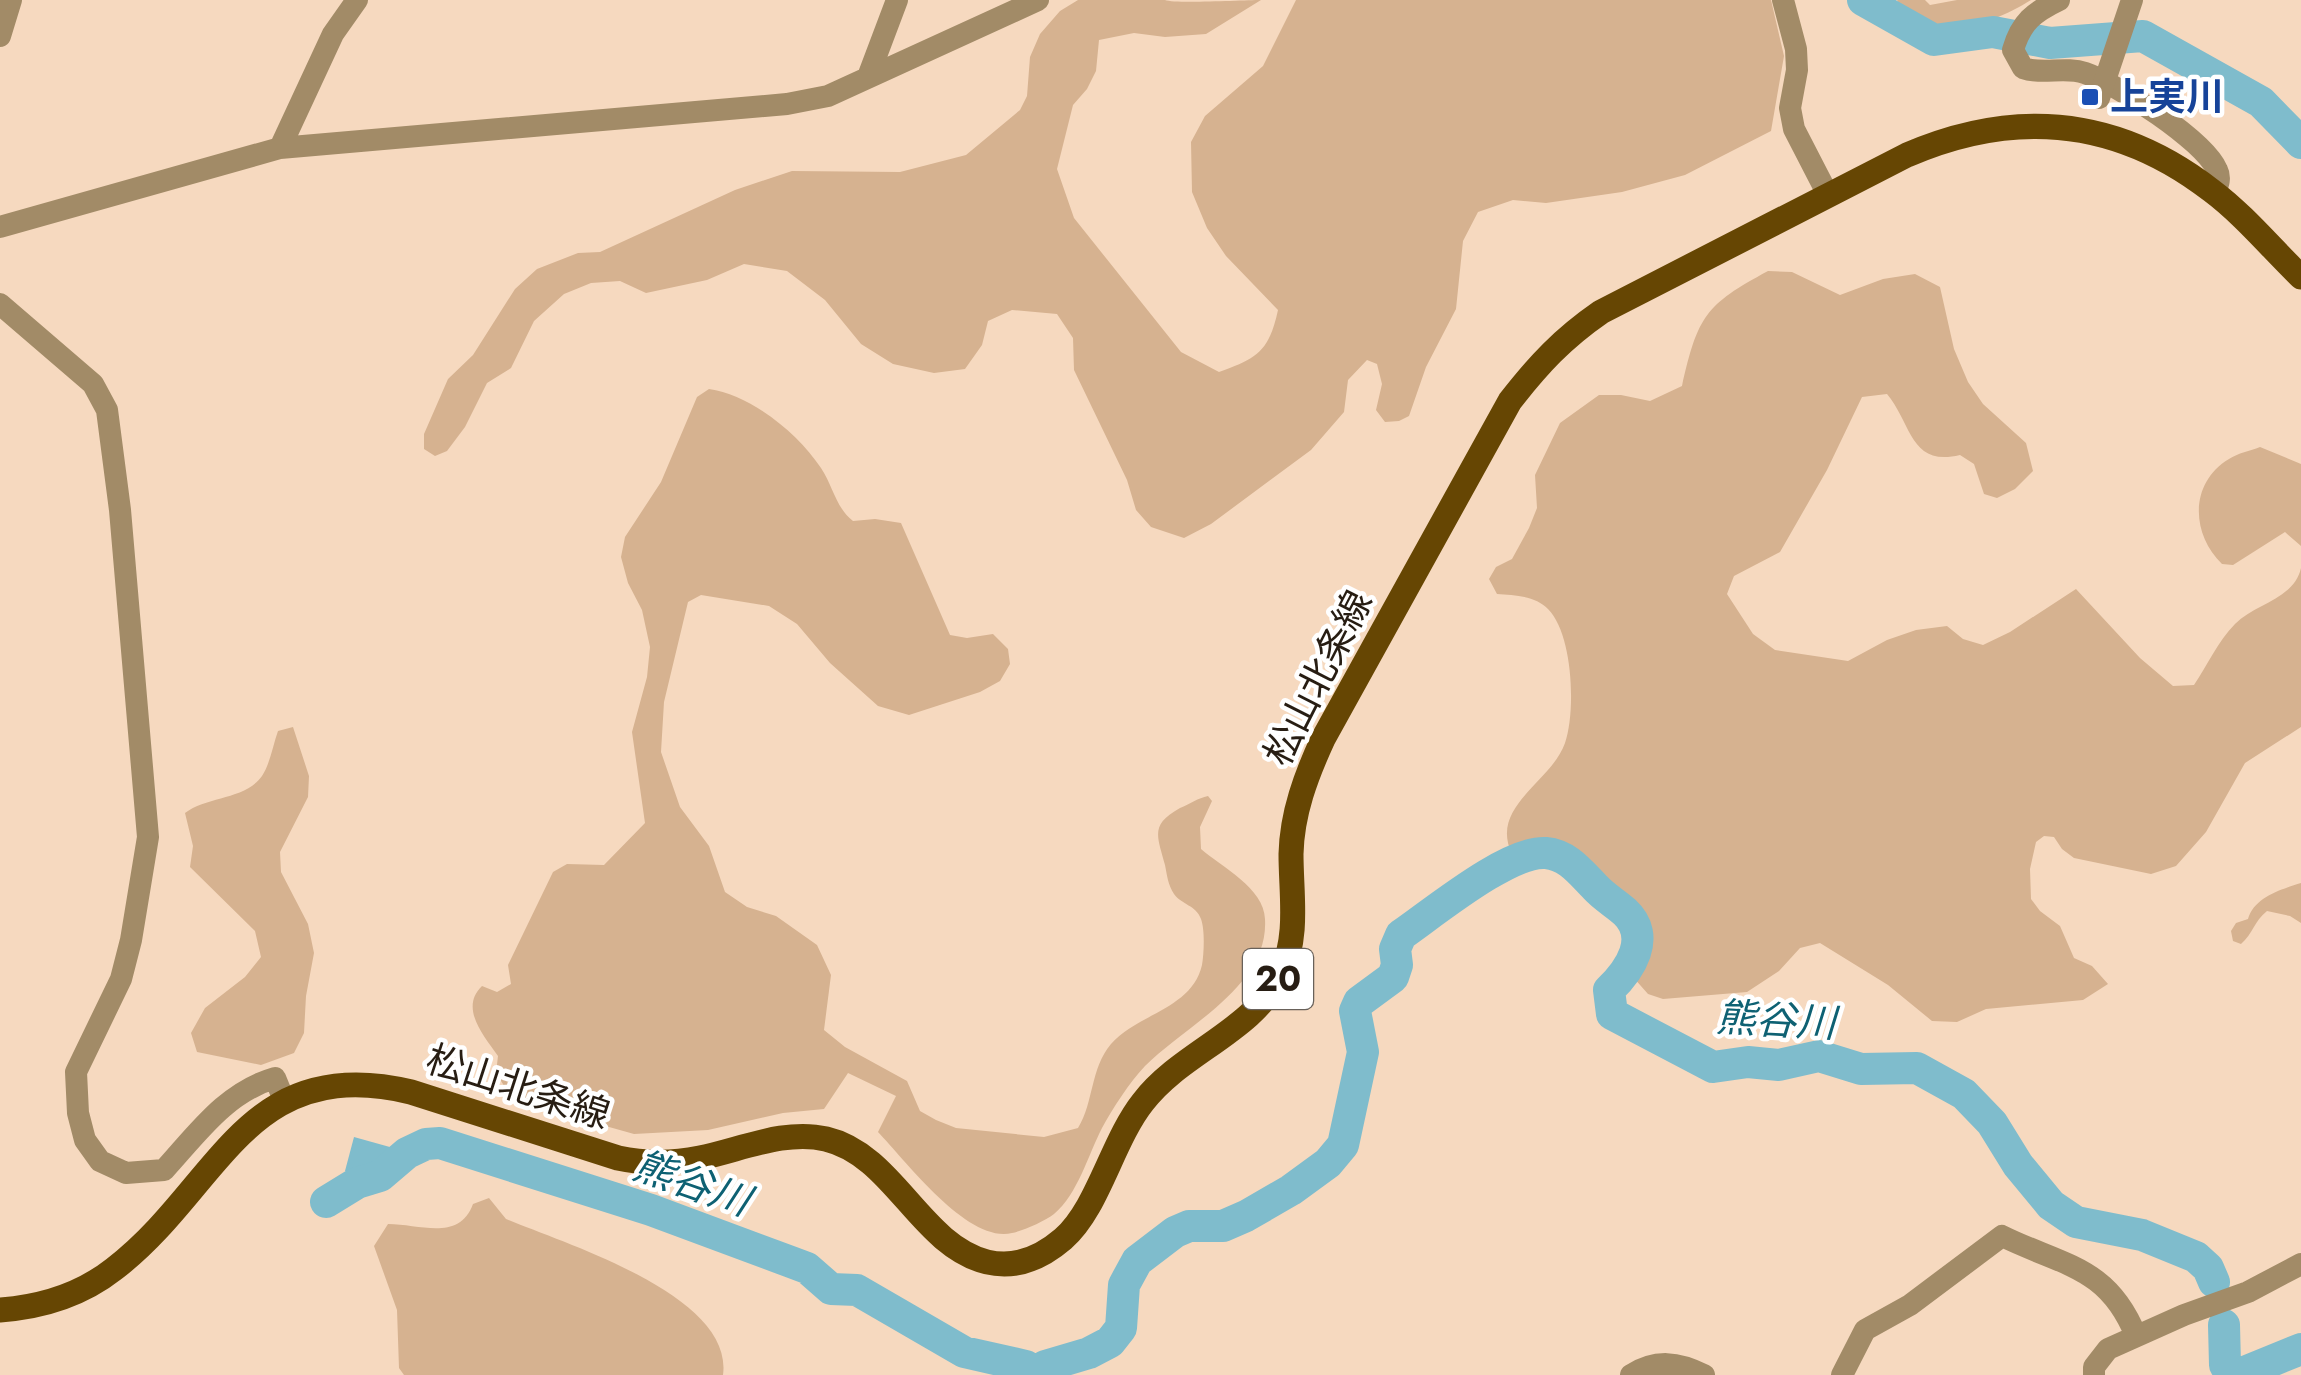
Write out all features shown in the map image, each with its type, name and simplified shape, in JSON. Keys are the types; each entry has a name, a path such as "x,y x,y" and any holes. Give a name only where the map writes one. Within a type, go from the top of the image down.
{"main road":[{"name":"松山北条線","path":"0,1310 59,1299 114,1270 137,1250 228,1147 268,1110 284,1100 333,1084 386,1086 648,1164 700,1158 777,1139 828,1139 868,1162 964,1253 986,1262 1027,1261 1066,1237 1080,1220 1126,1124 1152,1091 1181,1063 1246,1017 1280,976 1293,928 1291,853 1304,781 1323,738 1510,401 1544,357 1601,312 1827,193 1941,140 2020,125 2087,130 2135,144 2174,164 2215,193 2301,277"}],"street":[{"path":"0,36 12,0"},
{"path":"280,148 333,34 358,0"},
{"path":"868,77 896,0"},
{"path":"0,227 280,148 787,104 828,96 1038,0"},
{"path":"1783,0 1796,49 1797,70 1790,108 1794,129 1827,193"},
{"path":"2059,0 2027,19 2016,39 2022,68 2082,72 2126,93 2203,151 2217,170 2220,183 2215,193"},
{"path":"2087,130 2132,0"},
{"path":"0,304 93,384 106,410 120,510 148,838 132,940 121,979 76,1072 78,1113 85,1140 100,1161 126,1173 164,1170 222,1107 250,1085 275,1078 284,1100"},
{"path":"1842,1375 1866,1330 1910,1306 2002,1236 2091,1274 2120,1301 2136,1336"},
{"path":"2094,1375 2094,1367 2108,1349 2248,1292 2301,1264"},
{"path":"1631,1375 1649,1363 1684,1365 1704,1375"}],"shaded area":[{"path":"1078,0 1261,0 1206,34 1165,37 1134,33 1099,40 1096,71 1073,105 1057,169 1074,218 1181,352 1219,372 1260,351 1278,310 1226,256 1207,228 1192,192 1191,142 1205,116 1263,66 1296,0 1771,0 1784,56 1771,131 1685,175 1622,192 1546,203 1513,200 1478,212 1463,241 1456,309 1426,367 1409,416 1385,422 1376,410 1382,384 1377,364 1367,360 1348,380 1344,412 1311,450 1211,524 1184,538 1151,527 1136,510 1127,480 1074,370 1073,338 1057,314 1012,310 988,321 982,345 965,369 934,373 893,364 861,344 825,300 787,271 744,264 707,280 646,293 620,281 591,283 564,294 534,321 511,368 487,383 465,427 447,451 435,456 424,449 424,434 448,379 473,355 515,289 537,269 578,253 600,252 735,190 792,171 900,172 966,155 1020,110 1027,96 1030,57 1040,34 1060,11"},
{"path":"1897,0 1925,0 1930,5 1957,0 2031,0 1979,23 1942,28 1909,15"},
{"path":"1768,271 1792,272 1840,295 1883,279 1915,274 1940,287 1954,349 1968,382 1983,404 2026,443 2033,471 2015,489 1997,498 1984,494 1974,464 1960,455 1931,455 1922,449 1887,394 1862,397 1827,470 1780,552 1734,576 1727,594 1753,634 1775,650 1848,661 1887,640 1916,630 1947,626 1963,639 1983,645 2076,589 2140,658 2173,686 2194,685 2235,624 2283,594 2301,568 2301,727 2245,763 2206,832 2176,866 2151,874 2074,858 2054,837 2044,836 2036,842 2030,869 2031,899 2060,926 2074,958 2092,966 2108,984 2083,1000 1986,1009 1957,1022 1932,1021 1888,985 1820,943 1800,948 1779,971 1747,992 1663,999 1648,994 1633,977 1613,904 1593,877 1567,865 1512,854 1507,837 1515,808 1565,743 1570,673 1563,636 1548,609 1531,599 1497,594 1489,579 1496,567 1512,559 1529,528 1537,508 1535,475 1560,423 1599,395 1650,401 1682,386 1693,343 1707,315 1730,293"},
{"path":"709,389 757,407 787,429 821,468 853,521 901,523 950,635 967,638 993,634 1008,649 1010,664 1000,681 980,692 909,715 878,706 830,663 797,624 769,606 701,595 688,602 664,702 661,752 680,807 709,846 725,892 747,907 776,916 817,945 831,975 824,1030 845,1047 907,1081 920,1111 956,1128 1044,1137 1078,1128 1099,1064 1111,1044 1187,992 1202,965 1201,919 1174,894 1168,880 1158,838 1164,820 1208,796 1212,801 1200,827 1201,849 1250,888 1263,908 1263,943 1240,984 1139,1073 1102,1128 1070,1196 1054,1214 1022,1230 995,1233 976,1226 939,1198 878,1132 896,1096 848,1073 824,1109 783,1113 708,1130 634,1134 513,1100 496,1073 498,1056 476,1022 473,1003 482,986 497,992 511,984 508,965 553,872 567,864 604,865 645,823 632,732 647,677 650,647 642,610 628,583 621,557 625,537 661,482 697,397"},
{"path":"2260,447 2301,464 2301,546 2285,532 2233,565 2222,564 2204,538 2200,524 2201,495 2216,469 2233,457"},
{"path":"293,727 309,776 308,797 280,852 281,872 308,924 314,953 304,1033 294,1053 261,1065 197,1052 191,1033 205,1008 245,977 261,957 255,931 190,867 193,846 185,813 255,784 267,766 278,731"},
{"path":"2301,883 2301,923 2267,911 2241,944 2233,941 2231,931 2236,923 2248,919 2256,905 2277,891"},
{"path":"489,1198 506,1219 603,1258 675,1297 702,1320 719,1346 723,1375 404,1375 399,1368 397,1310 374,1246 388,1224 448,1227 467,1216 473,1204"}],"water":[{"path":"354,1137 397,1149 384,1163 361,1175 345,1171"}],"waterway":[{"path":"1863,0 1934,40 1993,32 2050,43 2143,36 2261,102 2301,143"},
{"name":"熊谷川","path":"1045,1366 1089,1353 1110,1342 1121,1328 1124,1285 1137,1261 1175,1232 1189,1226 1223,1226 1246,1216 1328,1163 1343,1145 1363,1052 1355,1011 1359,1002 1393,977 1397,965 1395,949 1401,935 1492,872 1512,861 1546,853 1574,866 1633,922 1637,932 1635,953 1609,990 1612,1014 1713,1067 1748,1062 1779,1065 1819,1056 1861,1069 1917,1068 1964,1094 1992,1123 2018,1165 2051,1205 2076,1222 2142,1235 2196,1257 2208,1268 2214,1282"},
{"name":"熊谷川","path":"326,1202 357,1183 380,1176 407,1153 426,1144 440,1143 651,1210 807,1268 831,1289 857,1290 964,1352 1026,1366"},
{"name":"熊谷川","path":"2224,1325 2225,1365 2232,1375"},
{"name":"熊谷川","path":"2237,1375 2301,1349"}],"place":[{"name":"上実川","path":"2090,97"}]}
